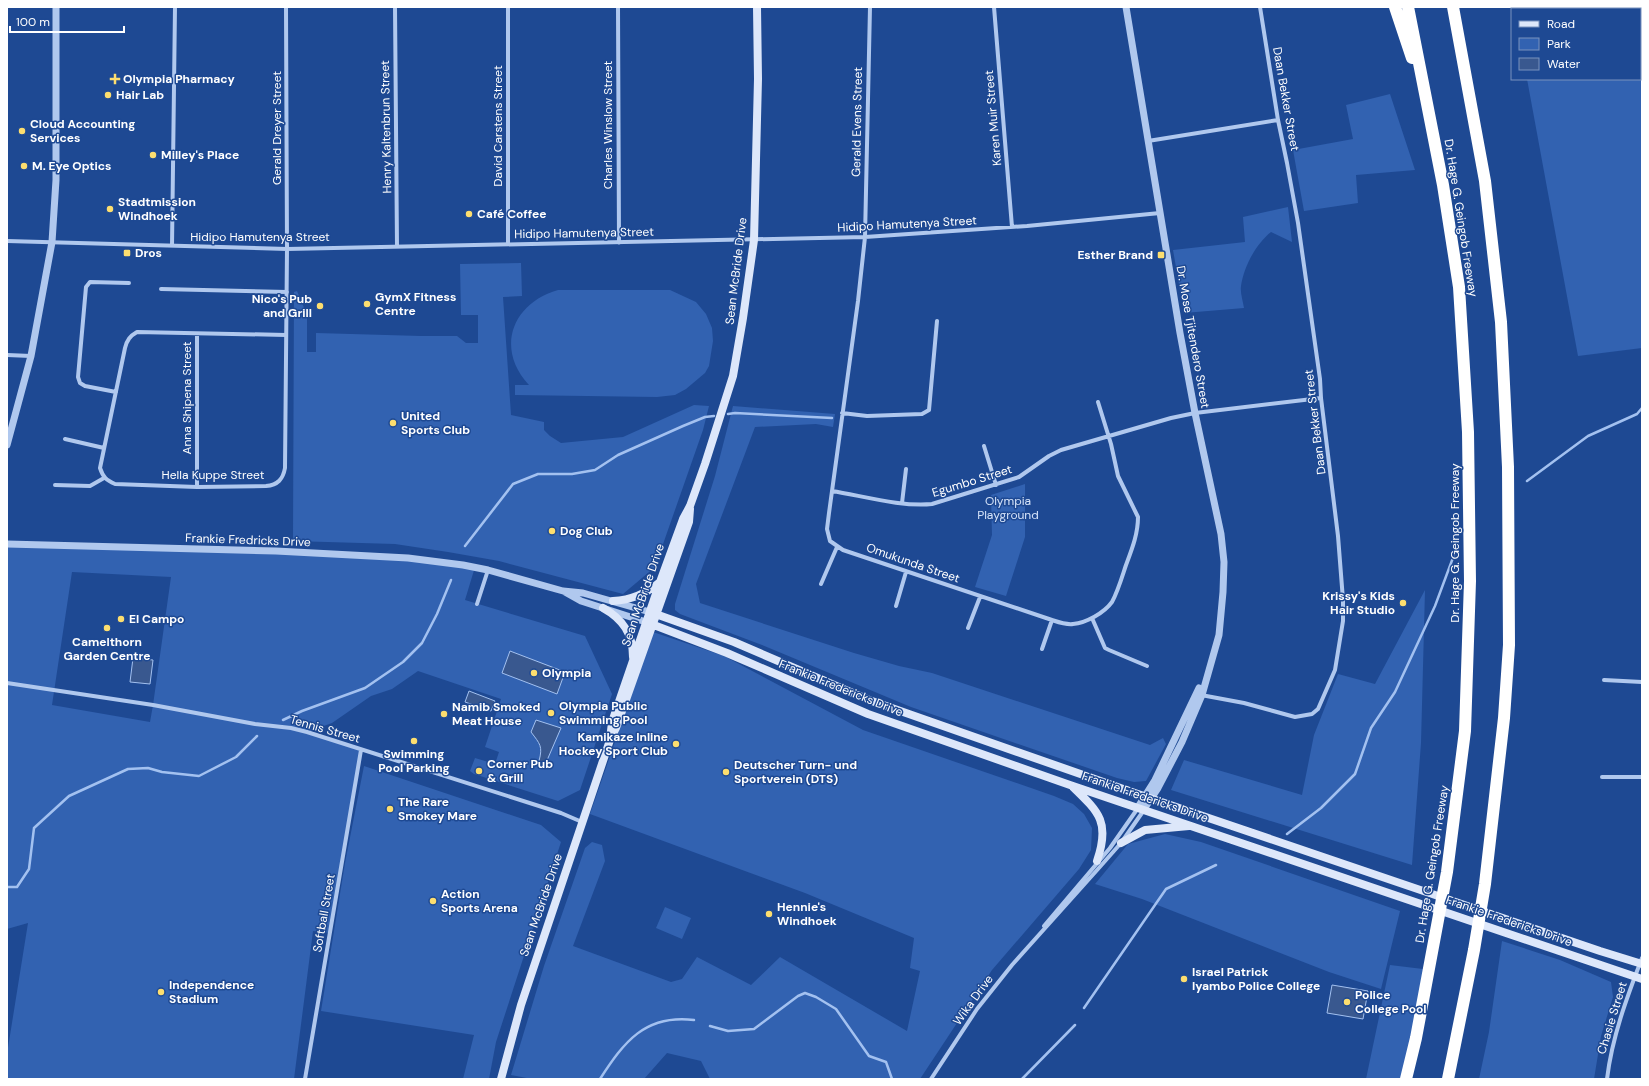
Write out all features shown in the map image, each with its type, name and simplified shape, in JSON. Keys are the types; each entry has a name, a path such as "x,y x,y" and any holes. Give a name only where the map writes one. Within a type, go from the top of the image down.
{"highway":[{"path":"1395,7 1429,110"},
{"name":"Dr. Hage G. Geingob Freeway","path":"1406,1079 1416,1038 1447,872 1465,731 1470,581 1468,432 1459,287 1443,185 1408,7"},
{"name":"Dr. Hage G. Geingob Freeway","path":"1448,1079 1474,950 1485,884 1504,718 1508,652 1508,467 1501,322 1485,181 1453,7"}],"main road":[{"name":"Sean McBride Drive","path":"653,614 660,582 683,519 690,506 716,432 733,376 743,318 754,240 758,79 757,7"},
{"name":"Sean McBride Drive","path":"501,1079 521,1004 610,740 616,728 653,614 689,522 690,506"},
{"path":"613,601 636,597 650,590 660,582"},
{"path":"603,608 619,619 629,633 633,649 633,662"},
{"name":"Frankie Fredericks Drive","path":"653,614 734,642 869,700 1600,951 1641,962"},
{"name":"Sean McBride Drive","path":"610,740 612,722 633,662 650,623"},
{"name":"Frankie Fredericks Drive","path":"650,623 727,653 868,714 1070,785 1192,825 1639,978"},
{"path":"1070,785 1094,807 1099,817 1103,836 1097,861"},
{"path":"1121,843 1145,830 1192,825"}],"street":[{"path":"7,445 31,356 52,242 56,180 56,7"},
{"path":"172,246 175,7"},
{"name":"Gerald Dreyer Street","path":"286,7 287,249"},
{"name":"Henry Kaltenbrun Street","path":"395,7 397,246"},
{"name":"David Carstens Street","path":"508,7 508,244"},
{"name":"Charles Winslow Street","path":"618,7 619,242"},
{"name":"Gerald Evens Street","path":"864,237 870,7"},
{"name":"Karen Muir Street","path":"994,7 1012,227"},
{"name":"Dr. Mose Tjitendero Street","path":"1126,7 1195,413 1221,534 1224,562 1224,592 1220,627 1209,670 1199,694 1155,780 1149,797 1141,808"},
{"name":"Daan Bekker Street","path":"1199,694 1244,703 1295,717 1312,714 1318,709 1329,685 1341,639 1343,600 1338,536 1320,379 1298,223 1278,120 1260,7"},
{"path":"1148,141 1278,120"},
{"name":"Hidipo Hamutenya Street","path":"7,241 287,249 754,240 864,237 1012,227 1160,213"},
{"path":"821,584 838,547 830,541 827,533 858,301 864,237"},
{"name":"Hella Kuppe Street","path":"104,478 106,481 115,484 197,487 273,485 284,476 287,249"},
{"path":"116,392 85,386 80,382 78,377 86,287 90,282 129,283"},
{"path":"161,289 286,292"},
{"path":"842,412 874,416 922,414 929,410 937,321"},
{"path":"55,485 90,486 104,478 100,468 125,348 132,335 137,332 286,335"},
{"name":"Anna Shipena Street","path":"197,487 198,334"},
{"path":"7,355 31,356"},
{"name":"Egumbo Street","path":"832,491 923,505 932,504 1019,477 1049,456 1061,450 1171,418 1195,413 1321,398"},
{"path":"1098,402 1108,437"},
{"name":"Omukunda Street","path":"838,547 906,572 1052,620 1072,624 1092,618 1111,603 1135,539 1138,524 1138,517 1118,476 1108,437"},
{"path":"65,439 104,448"},
{"path":"984,446 996,485"},
{"path":"902,502 906,468"},
{"name":"Frankie Fredricks Drive","path":"7,544 276,551 408,558 463,565 488,570 563,591 583,593 613,601 653,614"},
{"path":"477,604 488,570"},
{"path":"896,606 906,572"},
{"name":"Frankie Fredricks Drive","path":"563,591 581,601 650,623"},
{"path":"968,628 980,596"},
{"path":"1092,618 1106,648 1147,666"},
{"path":"1042,649 1052,620"},
{"path":"1604,680 1642,682"},
{"name":"Tennis Street","path":"7,683 153,705 255,724 291,728 561,813 582,822"},
{"name":"Softball Street","path":"305,1079 361,750"},
{"path":"1602,777 1642,777"},
{"name":"Wika Drive","path":"931,1079 977,1009 1012,965 1121,843 1141,808"},
{"name":"Wika Drive","path":"1036,938 1048,919 1141,808"},
{"name":"Chasie Street","path":"1607,1079 1617,1032 1639,978 1641,962"}],"green space":[{"path":"1642,7 1642,348 1578,356 1527,80 1641,80 1641,8 1514,8"},
{"path":"1390,94 1415,170 1356,175 1358,203 1304,211 1293,150 1353,139 1346,105"},
{"path":"1288,207 1292,242 1271,232 1260,243 1248,263 1241,286 1244,308 1184,313 1173,250 1245,242 1243,217"},
{"path":"521,263 522,296 503,297 511,415 544,422 544,430 561,443 623,437 694,405 709,406 703,430 655,567 623,594 499,561 448,552 395,544 293,541 294,292 297,291 307,315 307,352 316,352 316,333 457,336 466,343 478,343 478,315 461,315 460,264"},
{"path":"558,290 670,290 696,302 706,314 712,328 713,341 709,366 705,373 686,389 675,395 657,397 515,395 515,385 529,385 519,371 513,357 511,343 514,329 520,316 529,305 542,296"},
{"path":"733,406 835,414 833,427 816,424 755,427 696,584 700,603 854,653 899,666 932,673 1150,745 1163,738 1166,744 1146,781 1134,782 1117,778 911,707 762,645 680,614 675,610 675,604 715,476"},
{"name":"Olympia Playground","path":"1025,484 1025,537 1006,596 975,587 992,535 991,495"},
{"path":"7,544 395,557 475,567 465,600 585,636 612,694 580,790 558,801 474,774 470,771 475,758 495,764 499,752 485,747 501,699 418,671 392,689 371,696 332,723 307,732 361,750 331,933 313,931 294,1079 7,1079 7,1054 28,923 7,929","holes":["72,572 171,577 150,722 52,705"]},
{"path":"1425,590 1421,743 1412,865 1171,790 1184,760 1302,795 1314,735 1338,674 1375,684"},
{"path":"653,632 724,656 863,730 1054,796 1073,804 1084,814 1092,828 1091,850 1079,869 992,970 920,1079 710,1079 701,1061 667,1053 644,1079 532,1079 511,1075 544,966 585,848 592,842 602,845 605,861 573,946 671,982 682,979 697,957 751,985 780,957 907,1031 920,971 910,968 914,938 805,893 590,814"},
{"name":"Action Sports Arena","path":"364,766 541,825 561,842 496,1042 489,1079 463,1079 474,1035 321,1011 345,863"},
{"path":"1165,834 1201,842 1400,911 1381,989 1329,972 1142,899 1095,884 1128,844"},
{"path":"665,907 691,918 682,939 656,928"},
{"path":"1502,941 1560,960 1611,982 1613,997 1601,1036 1594,1079 1479,1079 1489,1032"},
{"path":"1390,965 1423,969 1412,1039 1401,1079 1366,1079"}],"water":[{"name":"Olympia","path":"510,651 565,672 557,694 502,673"},
{"path":"133,658 153,660 150,684 130,682"},
{"path":"469,691 495,701 491,711 465,702"},
{"path":"536,720 561,728 545,765 539,761 541,748 537,739 531,732"},
{"name":"Police College Pool","path":"1332,985 1368,991 1363,1019 1327,1013"}],"waterway":[{"path":"1527,481 1588,436 1637,414 1642,408"},
{"path":"728,414 735,413 832,418"},
{"path":"465,546 513,484 538,474 572,474 595,470 618,455 705,417 714,416"},
{"path":"1287,834 1321,808 1355,774 1371,728 1395,692 1435,606 1454,555"},
{"path":"283,720 302,711 365,688 403,662 422,643 437,614 451,580"},
{"path":"7,887 17,887 29,869 34,828 69,796 128,769 148,768 162,772 199,776 236,757 257,736"},
{"path":"1084,1008 1166,889 1216,865"},
{"path":"710,1026 728,1031 754,1029 798,996 805,993 816,997 836,1009 869,1056 886,1062 892,1079"},
{"path":"600,1079 627,1042 649,1026 662,1021 677,1019 694,1020"},
{"path":"1022,1079 1075,1025"}],"place":[{"name":"Olympia Pharmacy","path":"115,79"},
{"name":"Hair Lab","path":"108,95"},
{"name":"Cloud Accounting Services","path":"22,131"},
{"name":"Milley's Place","path":"153,155"},
{"name":"M. Eye Optics","path":"24,166"},
{"name":"Stadtmission Windhoek","path":"110,209"},
{"name":"Café Coffee","path":"469,214"},
{"name":"Dros","path":"127,253"},
{"name":"Esther Brand","path":"1161,255"},
{"name":"GymX Fitness Centre","path":"367,304"},
{"name":"Nico's Pub and Grill","path":"320,306"},
{"name":"United Sports Club","path":"393,423"},
{"name":"Dog Club","path":"552,531"},
{"name":"Krissy's Kids Hair Studio","path":"1403,603"},
{"name":"El Campo","path":"121,619"},
{"name":"Camelthorn Garden Centre","path":"107,628"},
{"name":"Olympia","path":"534,673"},
{"name":"Olympia Public Swimming Pool","path":"551,713"},
{"name":"Namib Smoked Meat House","path":"444,714"},
{"name":"Swimming Pool Parking","path":"414,741"},
{"name":"Kamikaze Inline Hockey Sport Club","path":"676,744"},
{"name":"Corner Pub & Grill","path":"479,771"},
{"name":"Deutscher Turn- und Sportverein (DTS)","path":"726,772"},
{"name":"The Rare Smokey Mare","path":"390,809"},
{"name":"Action Sports Arena","path":"433,901"},
{"name":"Hennie's Windhoek","path":"769,914"},
{"name":"Israel Patrick Iyambo Police College","path":"1184,979"},
{"name":"Independence Stadium","path":"161,992"},
{"name":"Police College Pool","path":"1347,1002"}]}
